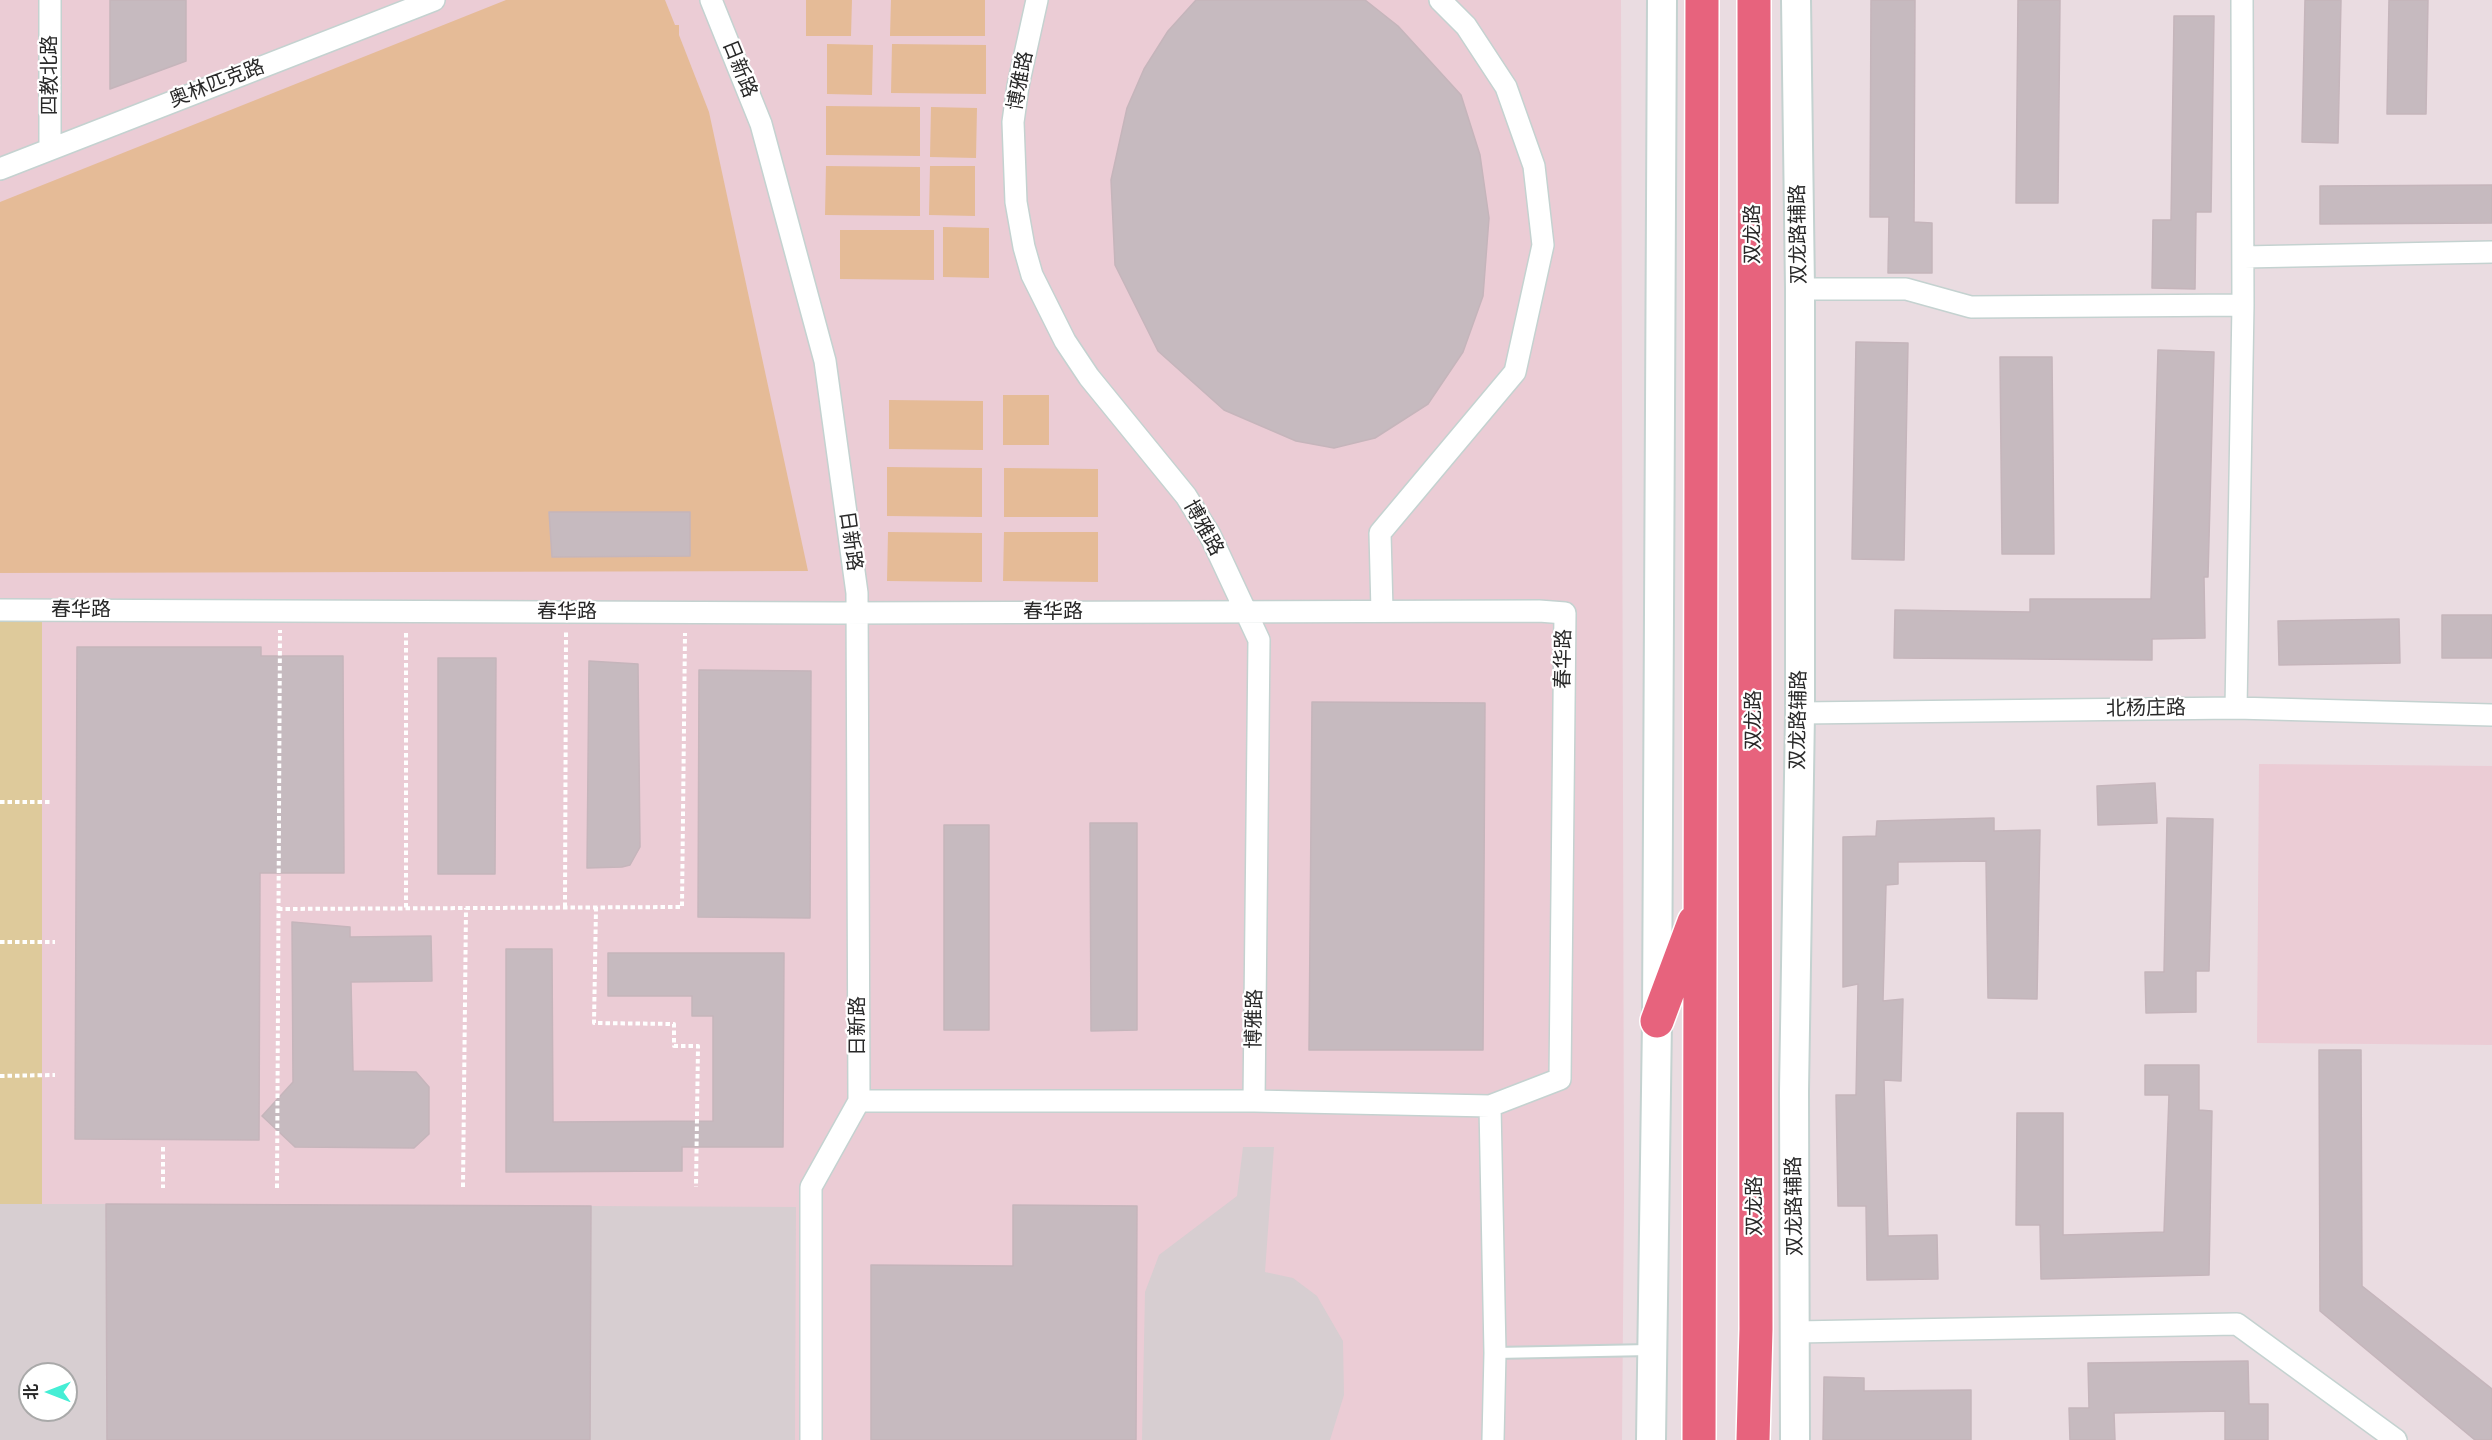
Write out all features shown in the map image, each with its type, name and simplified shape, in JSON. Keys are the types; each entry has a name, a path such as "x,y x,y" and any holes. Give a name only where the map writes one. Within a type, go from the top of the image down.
{"main road":[{"path":"1651,1440 1657,1021 1662,0"},
{"path":"1699,1440 1702,901 1702,0"},
{"name":"双龙路","path":"1753,1440 1756,1329 1754,0"},
{"name":"双龙路辅路","path":"1796,0 1800,289 1800,713 1794,1091 1796,1440"},
{"path":"1657,1021 1702,901"}],"street":[{"name":"四教北路","path":"50,0 50,149"},
{"name":"奥林匹克路","path":"0,169 434,0"},
{"name":"日新路","path":"711,0 761,124 825,361 857,593 859,1101"},
{"name":"博雅路","path":"1037,0 1018,86 1013,122 1016,202 1024,247 1032,275 1065,340 1089,377 1186,496 1210,535 1259,640 1254,1101"},
{"path":"1382,611 1380,533 1515,372 1543,245 1534,166 1506,87 1466,26 1440,0"},
{"path":"2236,708 2244,257 2242,0"},
{"path":"2244,257 2492,252"},
{"path":"1800,289 1906,289 1971,307 2243,304"},
{"name":"春华路","path":"0,610 857,613 1539,611 1565,614 1560,1079 1490,1106"},
{"name":"北杨庄路","path":"1800,713 2236,708 2492,715"},
{"path":"811,1440 811,1187 859,1101 1254,1101 1490,1106 1495,1353 1493,1440"},
{"path":"1796,1332 2237,1324 2396,1440"}],"lane":[{"path":"1495,1353 1652,1350"}],"path":[{"path":"277,1188 280,610"},
{"path":"406,611 406,908"},
{"path":"565,907 566,612"},
{"path":"278,909 682,907 685,612"},
{"path":"0,802 51,802"},
{"path":"596,907 594,1023 674,1024 674,1046 698,1046 696,1187"},
{"path":"463,1187 466,908"},
{"path":"0,942 55,942"},
{"path":"0,1076 55,1075"},
{"path":"163,1148 163,1188"}],"shaded area":[{"path":"0,0 1621,0 1624,1198 1622,1440 0,1440"},
{"path":"506,0 665,0 675,25 679,25 679,35 709,112 808,571 0,573 0,202"},
{"path":"806,0 852,0 851,36 806,36"},
{"path":"891,0 985,0 985,36 890,36"},
{"path":"827,44 873,45 872,95 827,94"},
{"path":"892,44 986,45 986,94 891,93"},
{"path":"826,106 920,107 920,156 826,155"},
{"path":"931,107 977,108 976,158 930,157"},
{"path":"826,166 920,167 920,216 825,215"},
{"path":"930,166 975,166 975,216 929,215"},
{"path":"943,227 989,228 989,278 943,277"},
{"path":"840,230 934,230 934,280 840,279"},
{"path":"1003,395 1049,395 1049,445 1003,445"},
{"path":"889,400 983,401 983,450 889,449"},
{"path":"887,467 982,468 982,517 887,516"},
{"path":"1004,468 1098,469 1098,517 1004,517"},
{"path":"888,532 982,533 982,582 887,581"},
{"path":"1004,532 1098,532 1098,582 1003,581"},
{"path":"42,620 42,1296 0,1299 0,621"},
{"path":"2259,764 2492,766 2492,1045 2257,1043"},
{"path":"1243,1147 1274,1147 1265,1272 1293,1278 1317,1296 1343,1341 1344,1395 1330,1440 1142,1440 1145,1292 1159,1255 1237,1196"},
{"path":"0,1204 106,1204 107,1440 0,1440"},
{"path":"591,1206 796,1207 795,1440 590,1440"}],"building":[{"path":"110,0 186,0 186,61 110,89"},
{"path":"1196,0 1365,0 1398,26 1461,95 1480,155 1489,218 1483,296 1463,352 1428,404 1375,438 1334,448 1296,441 1224,410 1158,351 1115,265 1111,180 1127,108 1144,69 1168,31"},
{"path":"1871,0 1915,0 1914,222 1932,223 1932,273 1888,273 1889,217 1870,217"},
{"path":"2018,0 2060,0 2058,203 2016,203"},
{"path":"2305,0 2341,0 2338,143 2302,142"},
{"path":"2389,0 2428,0 2426,114 2387,114"},
{"path":"2174,16 2214,16 2211,212 2196,212 2195,289 2152,288 2153,220 2171,220"},
{"path":"2492,185 2492,223 2320,224 2320,186"},
{"path":"1856,342 1908,343 1904,560 1852,559"},
{"path":"2158,350 2214,352 2208,577 2204,577 2205,638 2152,639 2152,660 1894,658 1895,610 2030,612 2030,599 2151,599"},
{"path":"2000,357 2052,357 2054,554 2002,554"},
{"path":"549,512 690,512 690,556 552,557"},
{"path":"2442,615 2492,615 2492,658 2442,658"},
{"path":"2399,619 2400,663 2279,665 2278,621"},
{"path":"77,647 261,647 261,656 343,656 344,873 260,873 259,1140 75,1139"},
{"path":"438,658 496,658 495,874 438,874"},
{"path":"589,661 638,664 640,847 630,865 622,867 587,868"},
{"path":"699,670 811,671 810,918 698,917"},
{"path":"1312,702 1485,703 1483,1050 1309,1050"},
{"path":"2155,783 2157,823 2098,825 2097,786"},
{"path":"1994,818 1994,831 2040,830 2037,999 1988,998 1986,861 1898,862 1898,884 1886,885 1883,1001 1903,999 1901,1081 1884,1080 1888,1236 1937,1235 1938,1279 1867,1280 1866,1206 1838,1206 1836,1095 1856,1095 1858,984 1843,987 1843,837 1876,836 1877,821"},
{"path":"2167,818 2213,819 2209,971 2196,971 2196,1012 2146,1013 2145,972 2164,972"},
{"path":"1090,823 1137,823 1137,1030 1091,1031"},
{"path":"944,825 989,825 989,1030 944,1030"},
{"path":"292,922 350,927 350,937 431,936 432,981 351,982 353,1071 416,1072 429,1087 429,1134 414,1148 295,1147 262,1116 293,1082"},
{"path":"506,949 552,949 553,1122 713,1121 713,1016 692,1016 692,996 608,996 608,953 784,953 783,1147 682,1147 682,1171 506,1172"},
{"path":"2319,1050 2361,1050 2362,1286 2492,1389 2492,1440 2475,1440 2320,1311"},
{"path":"2145,1065 2199,1065 2199,1110 2212,1111 2209,1275 2041,1279 2040,1225 2016,1225 2017,1113 2063,1113 2063,1235 2164,1232 2169,1095 2145,1095"},
{"path":"106,1204 591,1206 590,1440 107,1440"},
{"path":"1013,1205 1137,1206 1136,1440 871,1440 871,1265 1013,1266"},
{"path":"2248,1361 2249,1404 2268,1404 2268,1440 2225,1440 2225,1411 2114,1413 2115,1440 2070,1440 2069,1408 2089,1408 2088,1363"},
{"path":"1824,1377 1864,1378 1864,1391 1971,1390 1971,1440 1823,1440"}]}
